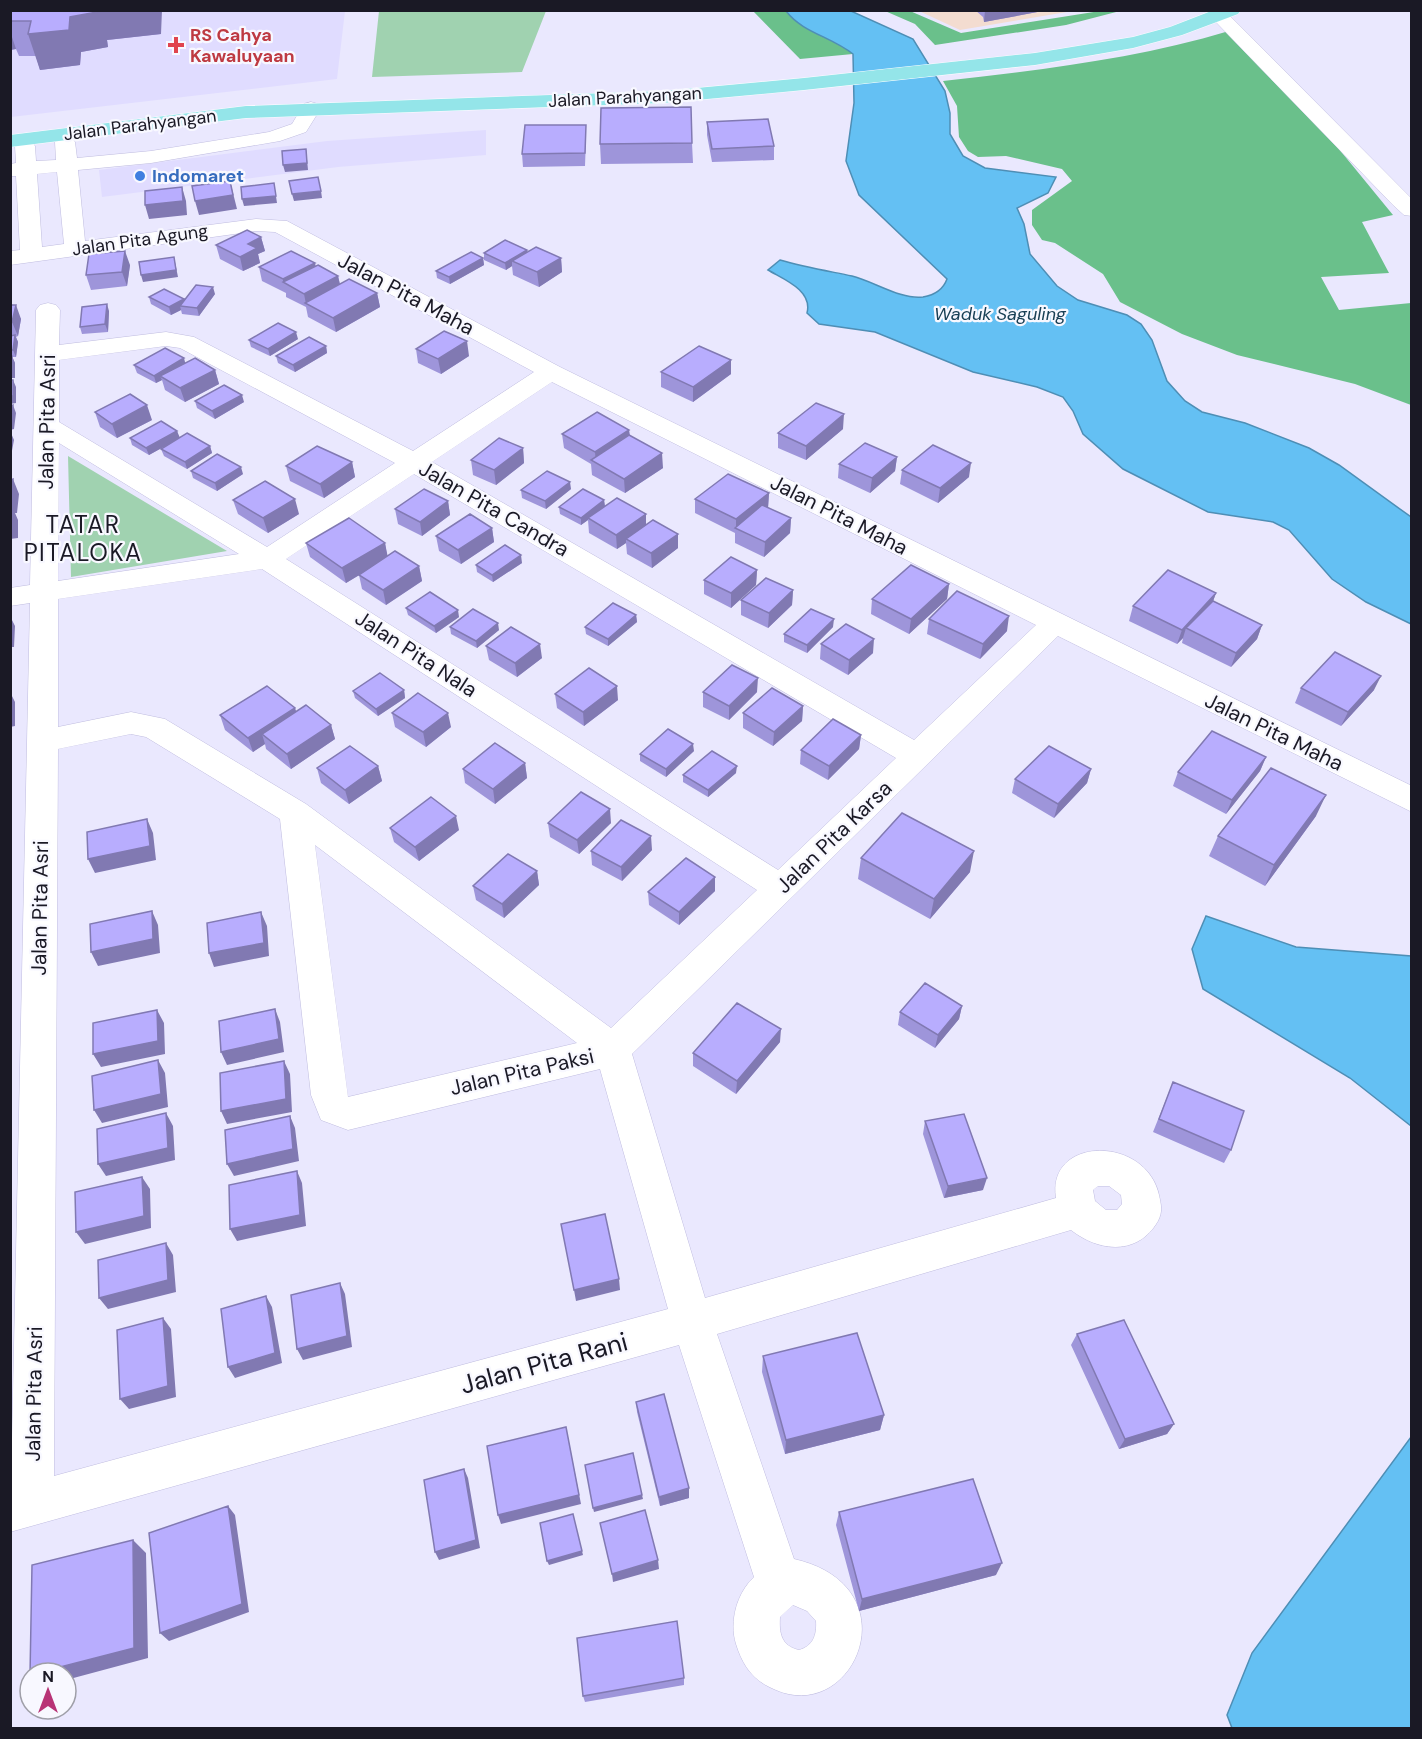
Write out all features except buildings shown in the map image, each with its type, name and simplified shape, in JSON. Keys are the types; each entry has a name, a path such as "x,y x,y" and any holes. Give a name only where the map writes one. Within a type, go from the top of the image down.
{"main road":[{"name":"Jalan Parahyangan","path":"17,140 246,112 416,97 650,84 984,58 1035,59 1133,42 1229,12"},
{"name":"Jalan Parahyangan","path":"10,122 211,99 345,91 416,97 664,97 804,84 984,58 1104,28"}],"street":[{"path":"1229,12 1400,201 1412,210"},
{"path":"18,169 151,157 273,137 299,128 311,108"},
{"path":"65,134 75,249"},
{"path":"17,140 21,256"},
{"name":"Jalan Pita Agung","path":"21,256 270,225"},
{"name":"Jalan Pita Maha","path":"270,225 279,226 551,372 1412,800"},
{"name":"Jalan Pita Asri","path":"21,1508 43,741 48,310"},
{"name":"Jalan Pita Candra","path":"48,354 177,339 413,462 917,756"},
{"path":"10,597 267,559 551,372"},
{"name":"Jalan Pita Nala","path":"47,425 267,559 781,888"},
{"name":"Jalan Pita Karsa","path":"613,1050 1055,623"},
{"name":"Jalan Pita Paksi","path":"43,741 131,723 143,723 154,727 295,813 613,1050"},
{"name":"Jalan Pita Paksi","path":"295,813 329,1095 334,1108 348,1114 613,1050"},
{"path":"613,1050 692,1322 780,1586"},
{"name":"Jalan Pita Rani","path":"21,1508 692,1322 1077,1210"}],"shaded area":[{"name":"RS Cahya Kawaluyaan","path":"10,11 345,11 337,79 11,117"},
{"path":"919,11 1073,11 960,30"},
{"path":"486,130 486,155 338,167 102,197 99,170 327,141"}],"green space":[{"path":"379,10 546,11 522,72 372,77"},
{"path":"753,11 786,11 809,30 853,54 800,59"},
{"path":"885,11 910,11 961,33 1100,11 1120,11 1066,25 935,45 915,24"},
{"path":"1229,31 1334,143 1393,215 1362,222 1389,273 1321,277 1339,310 1411,303 1411,405 1355,384 1237,355 1182,334 1120,302 1103,274 1055,243 1042,240 1032,225 1032,210 1072,181 1062,169 1006,156 978,157 968,151 959,137 957,106 943,81 1052,68 1123,56"},
{"path":"68,456 227,551 71,577"}],"water":[{"name":"Waduk Saguling","path":"786,11 851,11 913,39 945,91 950,113 950,134 963,156 985,168 1056,177 1048,193 1017,208 1024,224 1030,254 1057,286 1078,300 1127,315 1141,324 1152,340 1167,381 1185,401 1202,412 1245,423 1309,448 1339,465 1411,517 1411,624 1366,602 1332,579 1289,530 1273,522 1208,512 1123,469 1083,434 1073,411 1063,397 1037,387 973,372 875,332 819,324 807,313 806,298 801,292 789,281 768,270 780,260 860,278 896,293 914,297 935,293 941,289 947,279 859,195 846,161 854,103 853,54 809,30"},
{"path":"1206,916 1296,947 1411,956 1411,1126 1350,1078 1203,989 1192,949"},
{"path":"1411,1437 1411,1728 1232,1728 1227,1715 1252,1653"}],"place":[{"name":"RS Cahya Kawaluyaan","path":"176,45"},
{"name":"Indomaret","path":"140,176"}],"district":[{"name":"TATAR PITALOKA","path":"83,539"}]}
